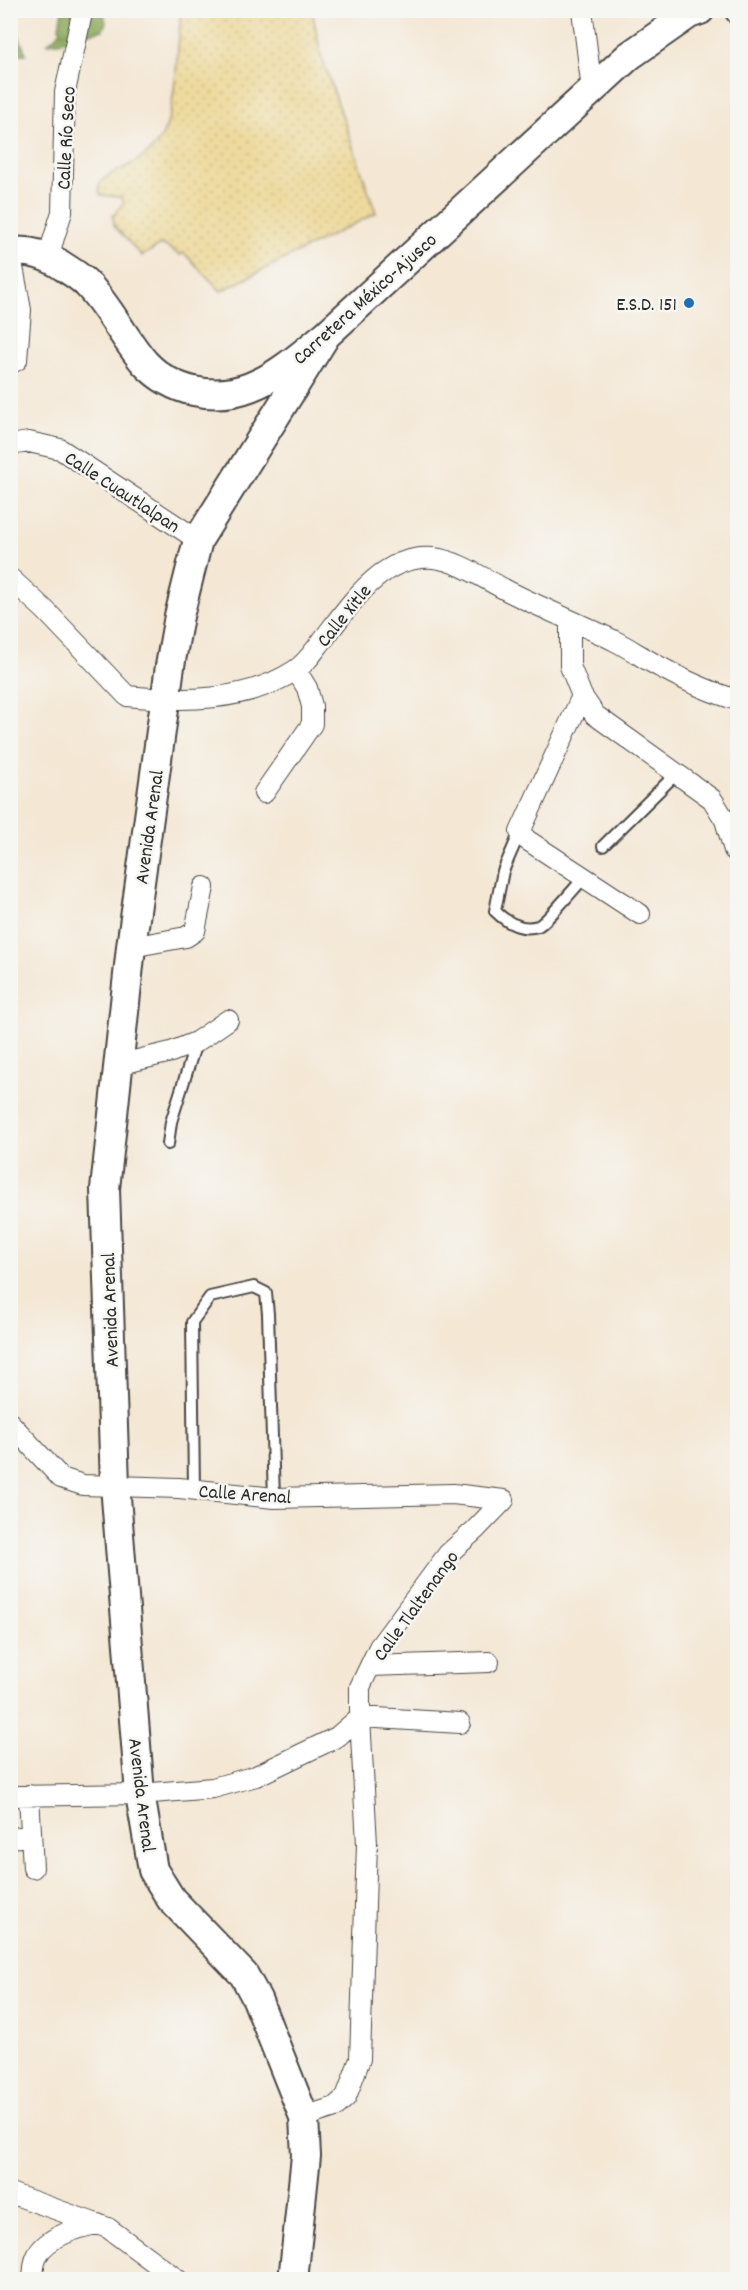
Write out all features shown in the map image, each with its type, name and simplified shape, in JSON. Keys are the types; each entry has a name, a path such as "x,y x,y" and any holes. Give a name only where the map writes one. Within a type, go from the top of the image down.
{"street":[{"path":"582,10 591,90"},
{"name":"Carretera México-Ajusco","path":"11,252 29,252 48,257 88,284 145,364 168,382 196,393 225,394 250,387 282,370 326,335 629,56 689,14 700,10"},
{"name":"Calle Río Seco","path":"48,257 62,212 65,92 81,18"},
{"path":"10,364 17,360 21,310 11,252"},
{"name":"Avenida Arenal","path":"293,2280 306,2156 304,2117 257,1999 244,1975 171,1899 153,1870 140,1794 115,1485 105,1188 131,947 166,701 179,616 198,540 326,335"},
{"name":"Calle Cuautlalpan","path":"10,445 29,442 60,449 198,540"},
{"name":"Calle Xitle","path":"10,578 92,658 127,696 166,701 202,699 240,692 279,680 296,670 309,658 370,580 395,565 417,558 434,558 448,562 616,642 662,668 719,695 738,700"},
{"path":"570,621 570,666 582,696 595,715 712,799 725,820 734,850"},
{"path":"264,793 312,724 312,706 307,688 296,670"},
{"path":"582,696 520,832 527,840 640,914"},
{"path":"131,947 186,937 195,931 204,887"},
{"path":"117,1065 171,1052 196,1042 228,1020"},
{"name":"Calle Arenal","path":"10,1423 61,1478 82,1485 194,1490 274,1498 453,1494 504,1500"},
{"name":"Calle Tlaltenango","path":"304,2117 335,2107 346,2097 360,2059 367,1844 360,1688 379,1647 448,1554 504,1500"},
{"path":"371,1666 489,1662"},
{"path":"33,1868 20,1837 20,1796 140,1794 213,1788 256,1776 337,1737 360,1717 460,1723"},
{"path":"10,2193 108,2228 178,2280"},
{"path":"33,2280 37,2255 48,2244 80,2227 98,2224"}],"lane":[{"path":"728,10 738,23"},
{"path":"603,846 677,773"},
{"path":"520,832 503,871 495,911 507,923 525,927 539,925 584,878"},
{"path":"168,1144 171,1122 196,1042"},
{"path":"194,1490 192,1322 210,1297 254,1287 266,1293 268,1314 274,1498"}],"green space":[{"path":"62,11 109,11 104,16 106,22 103,30 88,33 73,40 48,43 61,31 59,27"},
{"path":"11,15 26,54 11,54 11,46 15,38 11,35"}],"sand":[{"path":"181,11 312,11 321,55 376,213 221,291 184,253 180,255 162,244 142,256 114,226 113,216 124,203 121,197 100,195 99,184 104,179 143,157 155,146 163,134 174,92"}],"place":[{"name":"E.S.D. 151","path":"689,303"}]}
